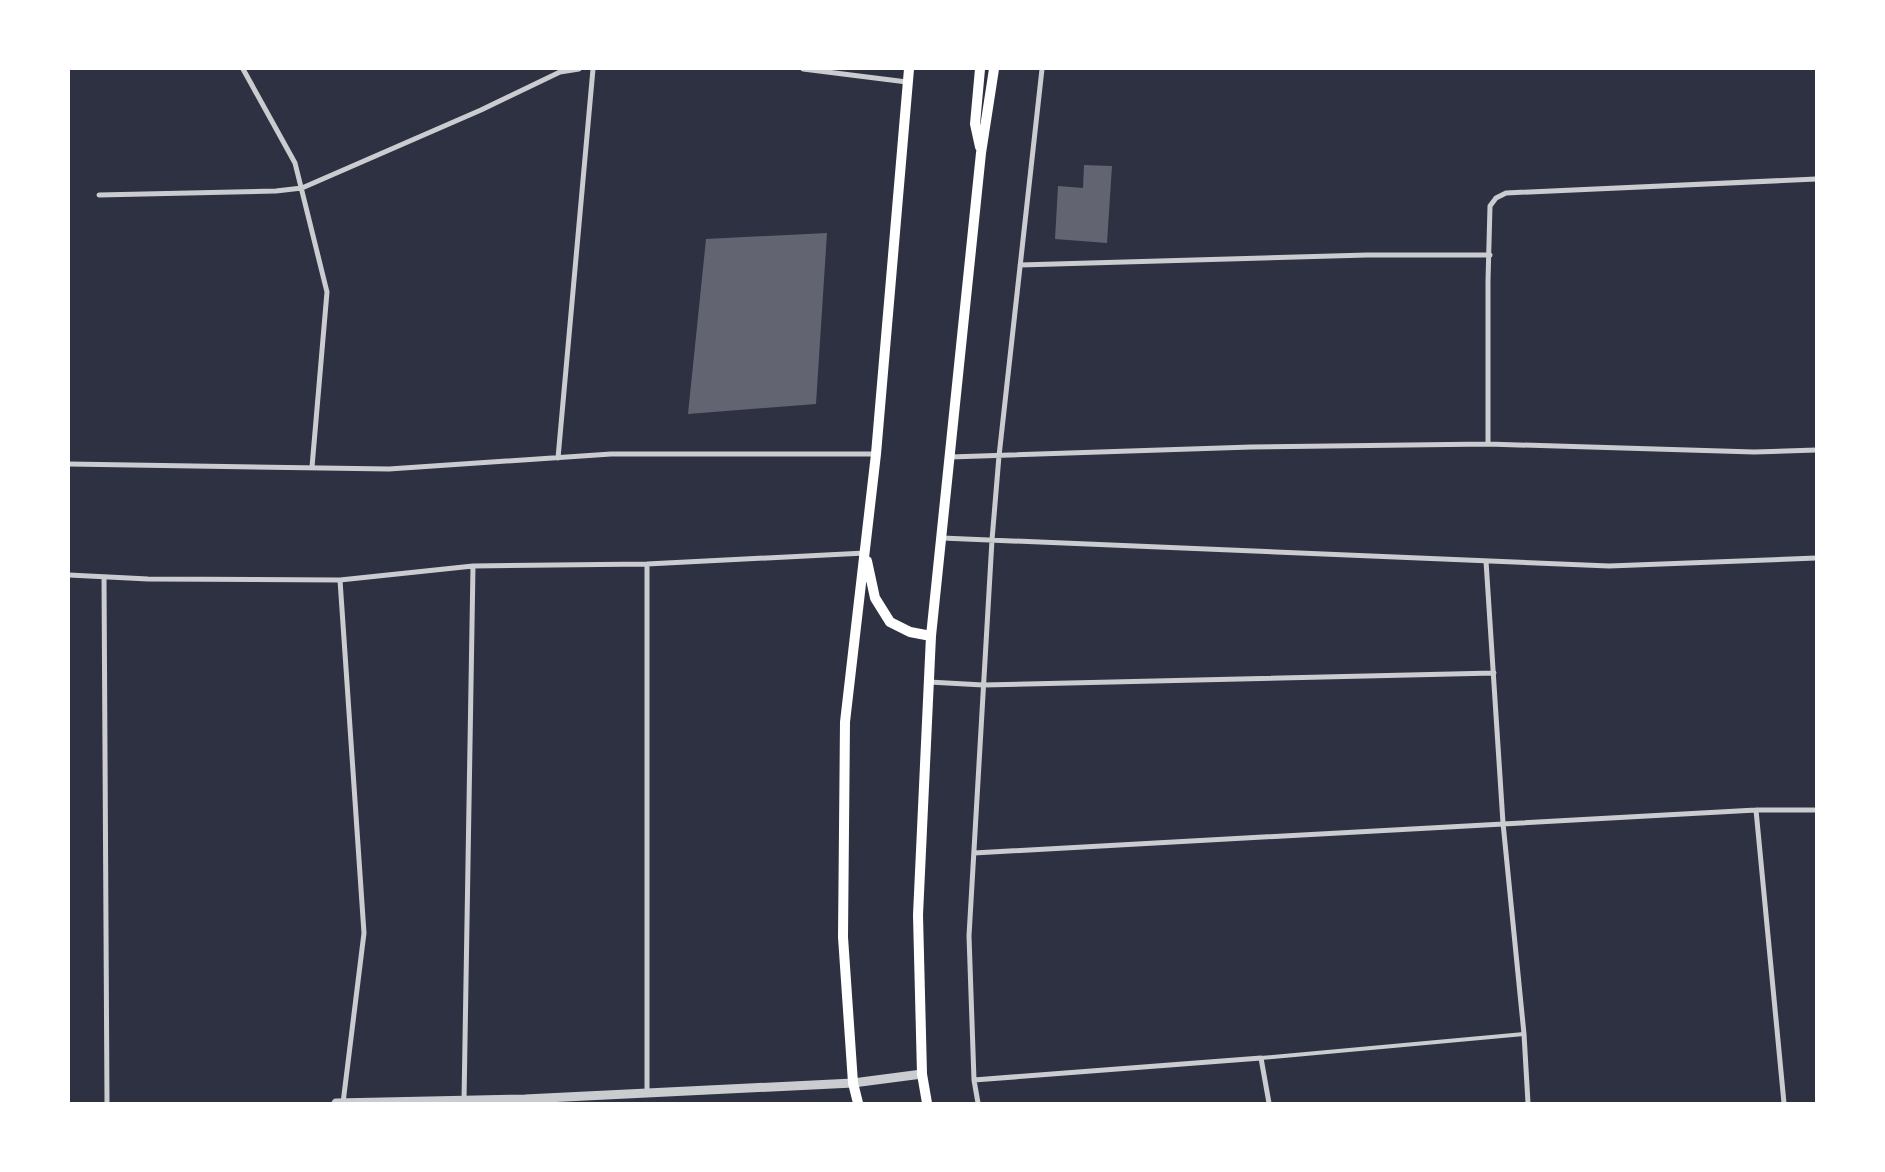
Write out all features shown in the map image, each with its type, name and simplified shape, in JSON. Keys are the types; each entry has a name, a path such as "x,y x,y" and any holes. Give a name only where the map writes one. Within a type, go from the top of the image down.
{"main road":[{"path":"858,1103 853,1083 843,937 845,722 876,454 909,69"},
{"path":"980,69 974,124 981,153"},
{"path":"927,1103 922,1074 918,915 931,636 981,153 994,69"},
{"path":"865,553 875,598 890,622 910,632 931,636"}],"street":[{"path":"244,69 295,163 328,292 312,467"},
{"path":"99,195 276,191 302,188 481,110 559,70 579,69"},
{"path":"558,458 593,69"},
{"path":"803,69 907,82"},
{"path":"978,1103 974,1080 969,936 983,685 999,456 1042,69"},
{"path":"1488,444 1490,206 1496,198 1506,193 1816,179"},
{"path":"1020,264 1490,254"},
{"path":"950,457 1251,447 1488,444 1754,452 1816,450"},
{"path":"69,464 389,469 611,454 876,454"},
{"path":"942,538 1609,566 1816,558"},
{"path":"69,575 148,579 340,580 473,566 647,564 865,553"},
{"path":"1486,561 1503,823 1524,1034 1528,1103"},
{"path":"647,564 647,1093"},
{"path":"464,1101 473,566"},
{"path":"104,577 107,1103"},
{"path":"340,580 364,933 343,1103"},
{"path":"929,682 983,685 1494,673"},
{"path":"974,853 1756,810 1816,810"},
{"path":"1756,810 1784,1103"},
{"path":"974,1080 1261,1058 1269,1103"},
{"path":"336,1103 526,1101 853,1083 922,1074"}],"lane":[{"path":"1261,1058 1524,1034"}],"building":[{"path":"1084,165 1112,166 1107,243 1055,239 1058,186 1083,188"},
{"path":"827,233 816,404 688,414 706,239"}]}
